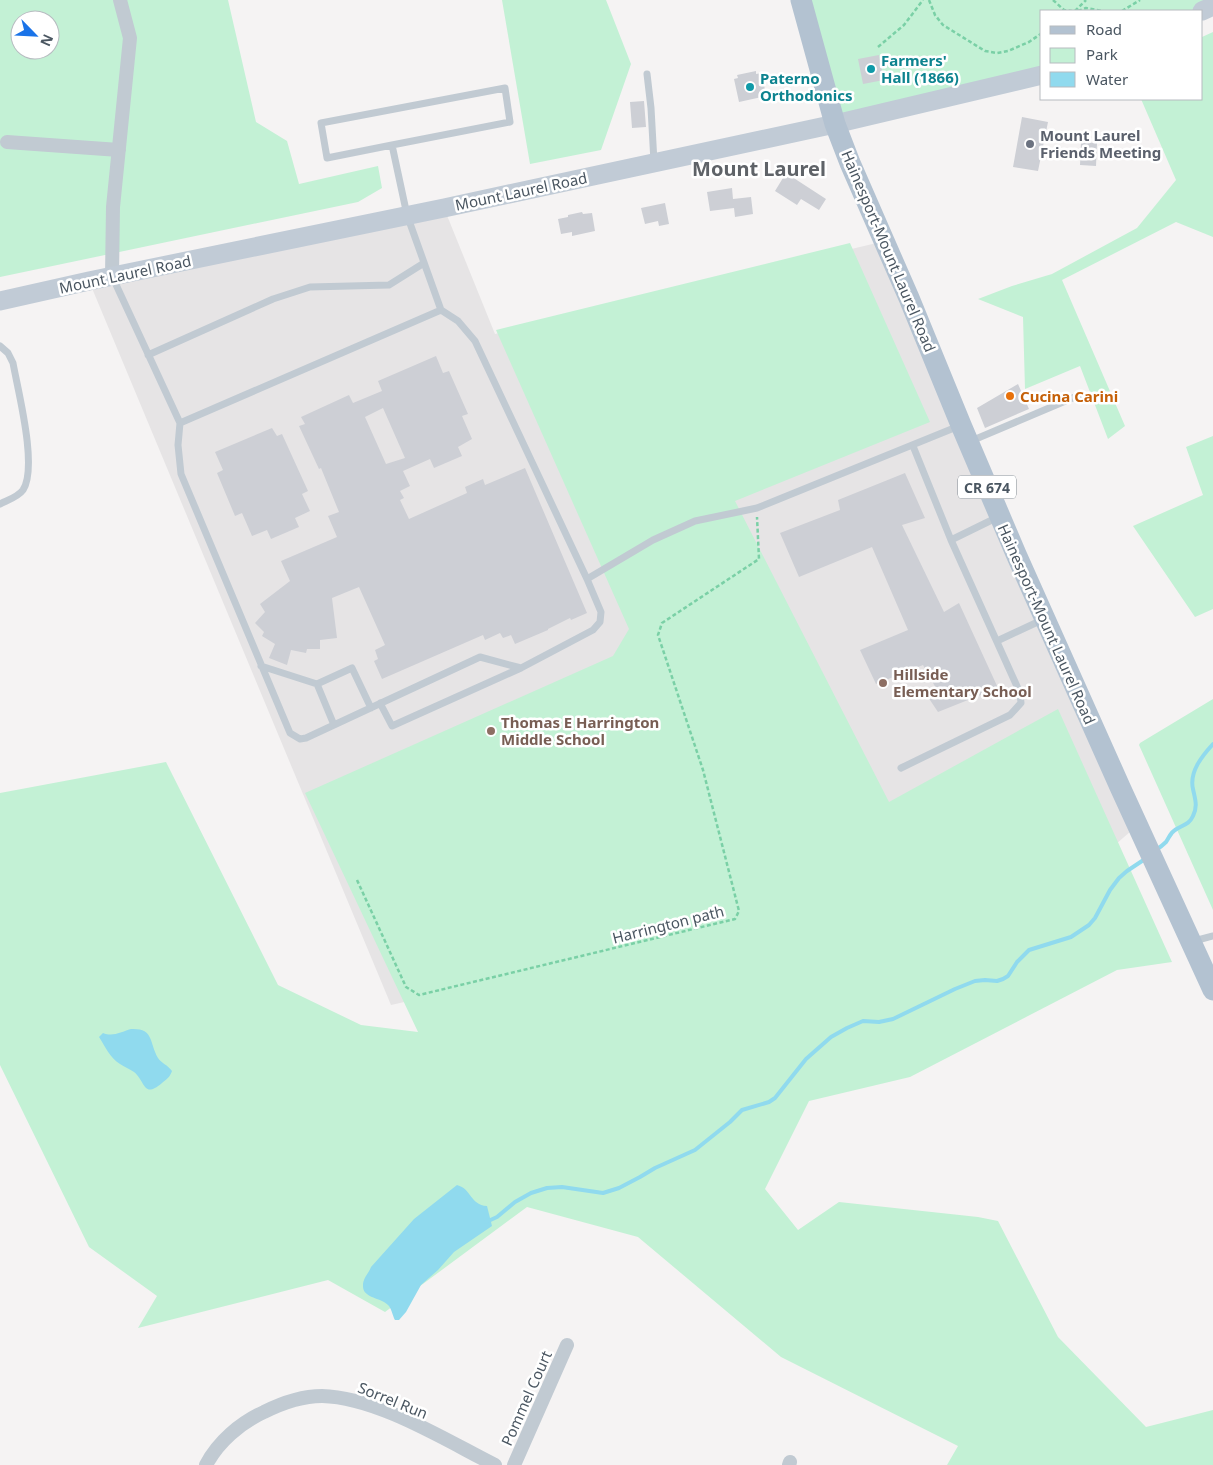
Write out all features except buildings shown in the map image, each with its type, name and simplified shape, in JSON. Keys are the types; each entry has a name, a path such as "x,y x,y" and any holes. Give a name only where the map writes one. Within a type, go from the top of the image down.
{"main road":[{"name":"Hainesport-Mount Laurel Road","path":"801,0 835,124 857,178 1045,619 1213,990"},
{"name":"Mount Laurel Road","path":"0,301 835,124 1040,75"}],"street":[{"path":"112,276 112,207 130,38 120,0"},
{"path":"7,142 119,150"},
{"name":"Pommel Court","path":"514,1465 567,1345"},
{"name":"Sorrel Run","path":"206,1465 217,1448 228,1436 256,1415 287,1402 321,1396 337,1397 370,1405 495,1465"}],"lane":[{"path":"647,74 654,162"},
{"path":"505,88 510,122 392,144 328,158 321,124 505,88"},
{"path":"380,703 392,726 521,668 593,630 600,622 601,612 474,341 458,321 442,310 407,215 392,144"},
{"path":"148,355 272,299 310,287 389,285 424,263"},
{"path":"112,276 180,423 178,445 181,474 290,733 300,739 306,738 480,657 521,668"},
{"path":"180,423 442,310"},
{"path":"0,346 8,353 13,363 26,436 28,465 27,480 22,491 0,504"},
{"path":"587,579 653,540 695,522 757,508 913,446 965,434 1082,394"},
{"path":"901,768 1010,715 1021,703 1020,693 951,540 913,446"},
{"path":"951,540 1000,516"},
{"path":"997,641 1045,619"},
{"path":"261,666 317,684 352,668 371,708"},
{"path":"317,684 334,725"},
{"path":"1191,942 1213,936"}],"path":[{"path":"878,47 904,25 923,0"},
{"path":"928,0 935,16 943,25 985,51 997,53 1008,51 1029,42 1040,34"},
{"path":"1053,0 1064,10"},
{"path":"1076,10 1086,0"},
{"path":"1124,10 1140,0"},
{"path":"1079,10 1086,8 1097,10"},
{"name":"Harrington path","path":"358,880 406,987 420,995 735,919 739,911 704,770 658,635 662,623 759,559 757,508"}],"shaded area":[{"name":"Thomas E Harrington Middle School","path":"444,208 495,334 885,241 1138,825 1049,902 756,923 391,1005 89,281"}],"green space":[{"path":"0,0 228,0 256,122 287,141 299,184 378,166 382,188 358,202 0,277"},
{"path":"502,0 606,0 631,64 601,150 530,164"},
{"path":"803,0 1213,0 1199,10 1040,10 1040,73 835,124"},
{"path":"1213,32 1213,237 1176,222 1062,280 1125,426 1108,439 1080,366 1025,389 1023,317 978,299 1052,274 1137,228 1176,180 1141,100 1203,100 1203,37"},
{"path":"850,243 930,422 735,501 889,802 1058,709 1172,962 1117,970 910,1077 809,1101 765,1189 798,1230 839,1202 978,1217 998,1221 1058,1337 1146,1427 1213,1410 1213,1465 947,1465 958,1446 781,1357 638,1237 527,1207 385,1312 328,1280 138,1328 157,1296 89,1247 0,1065 0,793 166,762 278,985 361,1025 418,1032 305,793 613,656 629,629 496,330"},
{"path":"1213,436 1213,609 1195,617 1133,526 1203,495 1186,447"},
{"path":"1213,699 1213,910 1139,745"}],"water":[{"path":"131,1029 144,1031 150,1037 158,1058 172,1071 167,1079 156,1088 148,1089 145,1087 134,1072 113,1059 99,1037 103,1033 114,1034"},
{"path":"457,1185 466,1190 477,1203 487,1206 492,1226 454,1252 421,1285 406,1312 399,1320 395,1320 391,1309 386,1303 366,1293 363,1282 371,1267 414,1219"}],"waterway":[{"path":"1156,850 1166,842 1173,831 1187,823 1193,816 1196,806 1192,783 1193,776 1201,759 1213,744"},
{"path":"486,1222 497,1217 515,1202 531,1193 547,1188 562,1187 603,1193 619,1188 655,1168 695,1150 742,1110 769,1102 775,1098 806,1059 831,1037 863,1021 879,1022 893,1019 975,981 997,981 1003,979 1008,976 1017,962 1029,950 1071,937 1089,925 1095,918 1110,890 1119,878 1145,859"}],"place":[{"name":"Farmers' Hall (1866)","path":"871,69"},
{"name":"Paterno Orthodonics","path":"750,87"},
{"name":"Mount Laurel Friends Meeting","path":"1030,144"},
{"name":"Cucina Carini","path":"1010,396"},
{"name":"Hillside Elementary School","path":"883,683"},
{"name":"Thomas E Harrington Middle School","path":"491,731"}],"district":[{"name":"Mount Laurel","path":"759,168"}]}
